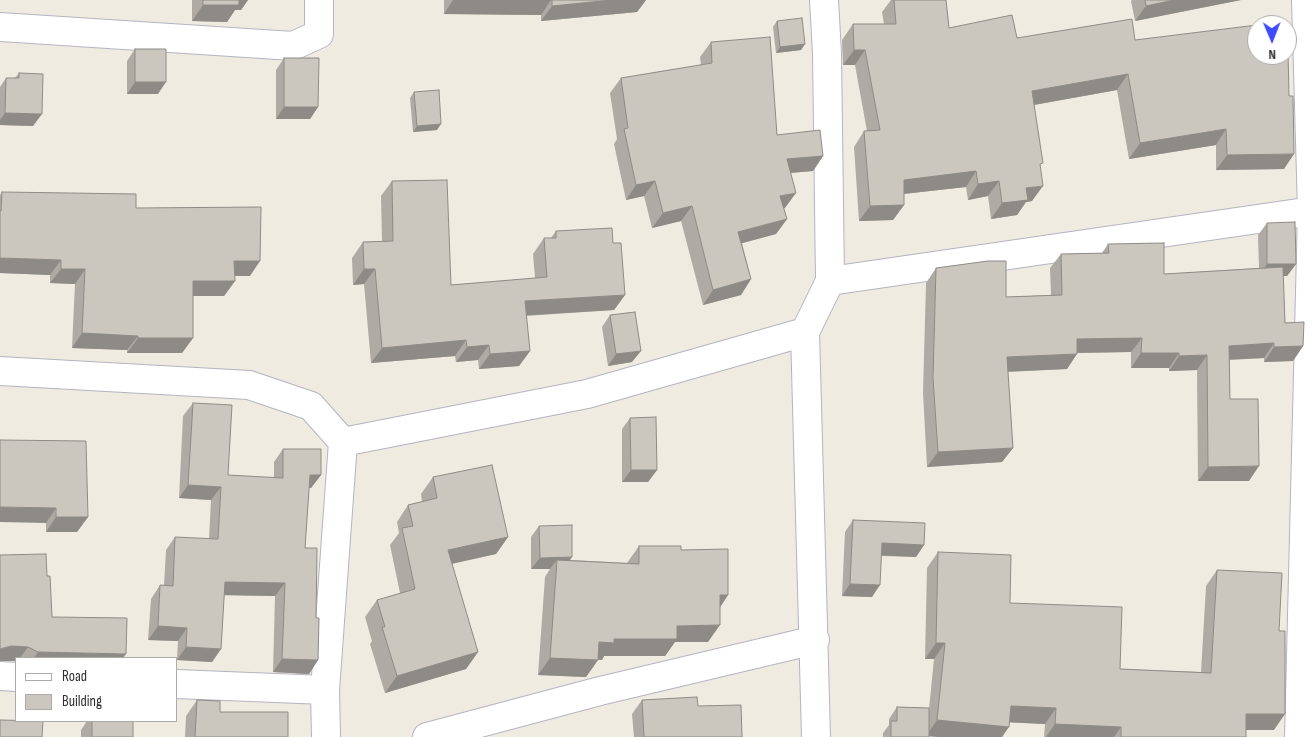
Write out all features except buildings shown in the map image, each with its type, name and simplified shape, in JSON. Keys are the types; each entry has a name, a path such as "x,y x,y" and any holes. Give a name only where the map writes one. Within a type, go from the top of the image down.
{"street":[{"path":"0,26 293,46 319,34 319,0"},
{"path":"816,737 815,640 805,332 830,281 827,53 824,0"},
{"path":"1299,737 1312,211 1306,0"},
{"path":"830,281 1312,211"},
{"path":"342,442 587,394 805,332"},
{"path":"0,371 249,385 311,406 342,442 325,690 326,737"},
{"path":"427,737 600,691 815,640"},
{"path":"0,676 15,677"},
{"path":"178,684 325,690"}]}
